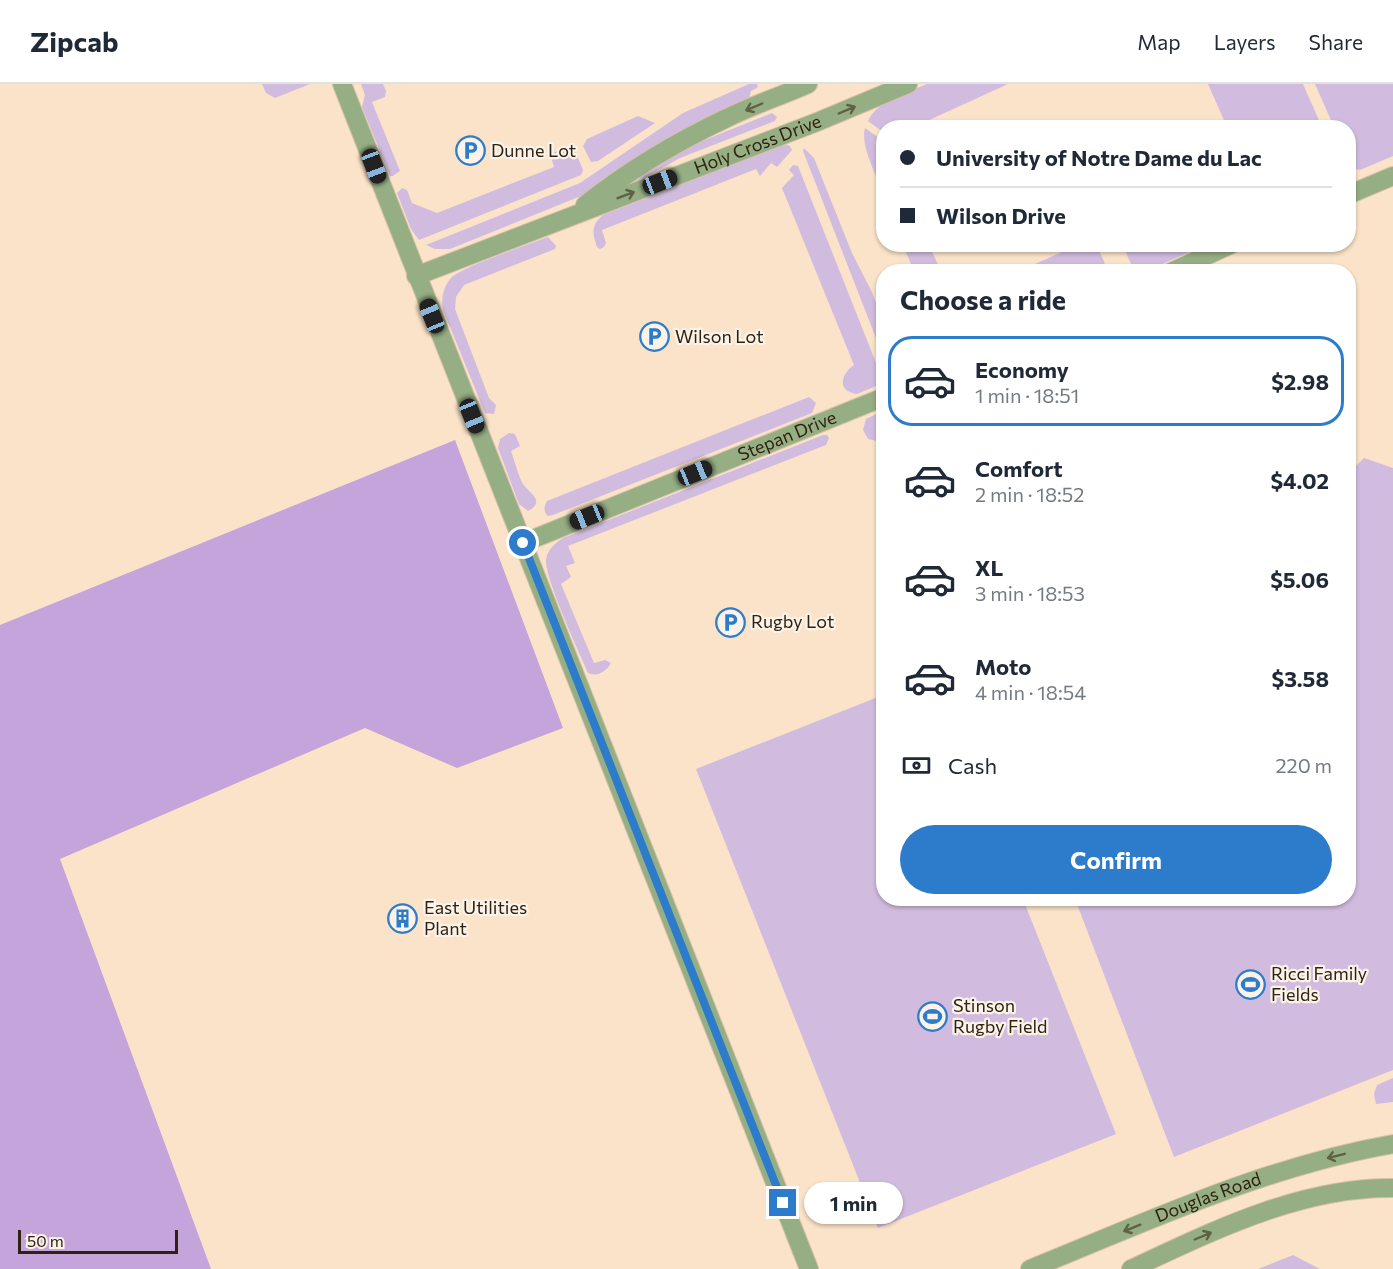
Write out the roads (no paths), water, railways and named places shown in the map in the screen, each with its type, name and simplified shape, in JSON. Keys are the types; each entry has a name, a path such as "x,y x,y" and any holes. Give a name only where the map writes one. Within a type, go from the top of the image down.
{"street":[{"path":"342,84 809,1269"},
{"name":"Holy Cross Drive","path":"572,216 610,185 664,150 728,117 808,84"},
{"name":"Holy Cross Drive","path":"416,276 817,122 908,84"},
{"path":"1356,192 1393,176"},
{"path":"1188,264 1215,252"},
{"name":"Stepan Drive","path":"523,543 876,400"},
{"name":"Douglas Road","path":"1030,1269 1226,1190 1300,1165 1393,1144"},
{"name":"Douglas Road","path":"1131,1269 1270,1209 1317,1197 1393,1188"}],"place":[{"name":"Dunne Lot","path":"470,151"},
{"name":"Wilson Lot","path":"654,337"},
{"name":"Rugby Lot","path":"730,622"},
{"name":"East Utilities Plant","path":"403,918"},
{"name":"Ricci Family Fields","path":"1250,984"},
{"name":"Stinson Rugby Field","path":"932,1016"}]}
